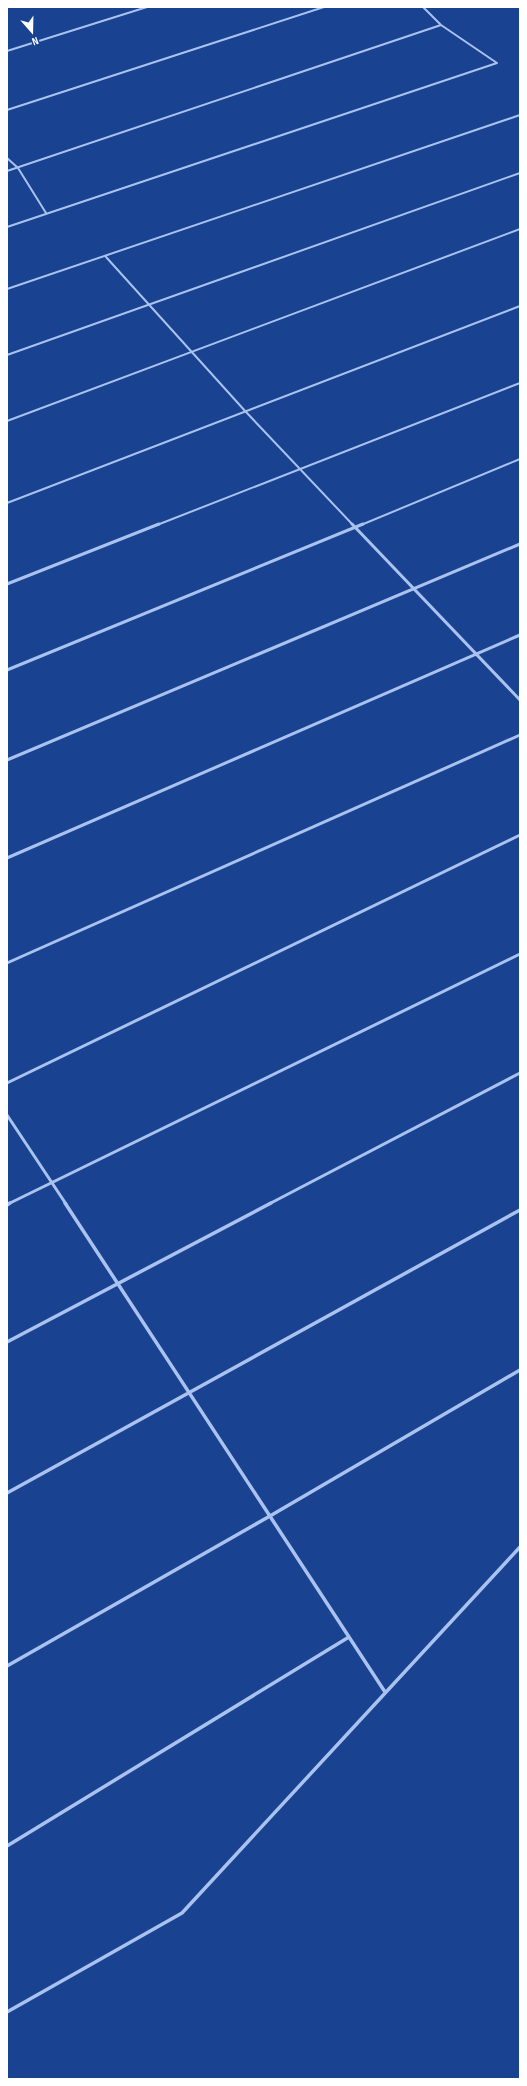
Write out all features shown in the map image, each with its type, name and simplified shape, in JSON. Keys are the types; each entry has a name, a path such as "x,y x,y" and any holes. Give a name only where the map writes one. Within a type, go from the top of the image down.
{"lane":[{"path":"7,51 147,7"},
{"path":"7,110 324,7"},
{"path":"7,227 497,63 441,25 423,7"},
{"path":"7,171 441,25"},
{"path":"7,289 520,115"},
{"path":"7,158 18,168 46,213"},
{"path":"7,355 520,172"},
{"path":"7,421 520,229"},
{"path":"106,256 246,412 520,700"},
{"path":"7,503 520,306"},
{"path":"7,584 299,468 520,383"},
{"path":"7,670 520,459"},
{"path":"7,760 415,590 520,544"},
{"path":"7,858 520,635"},
{"path":"7,963 520,735"},
{"path":"7,1083 520,835"},
{"path":"7,1206 51,1183 520,954"},
{"path":"7,1342 520,1073"},
{"path":"7,1115 385,1692"},
{"path":"7,1493 190,1394 520,1210"},
{"path":"7,1666 270,1516 520,1370"},
{"path":"7,2012 182,1913 520,1547"},
{"path":"7,1846 349,1637"}]}
